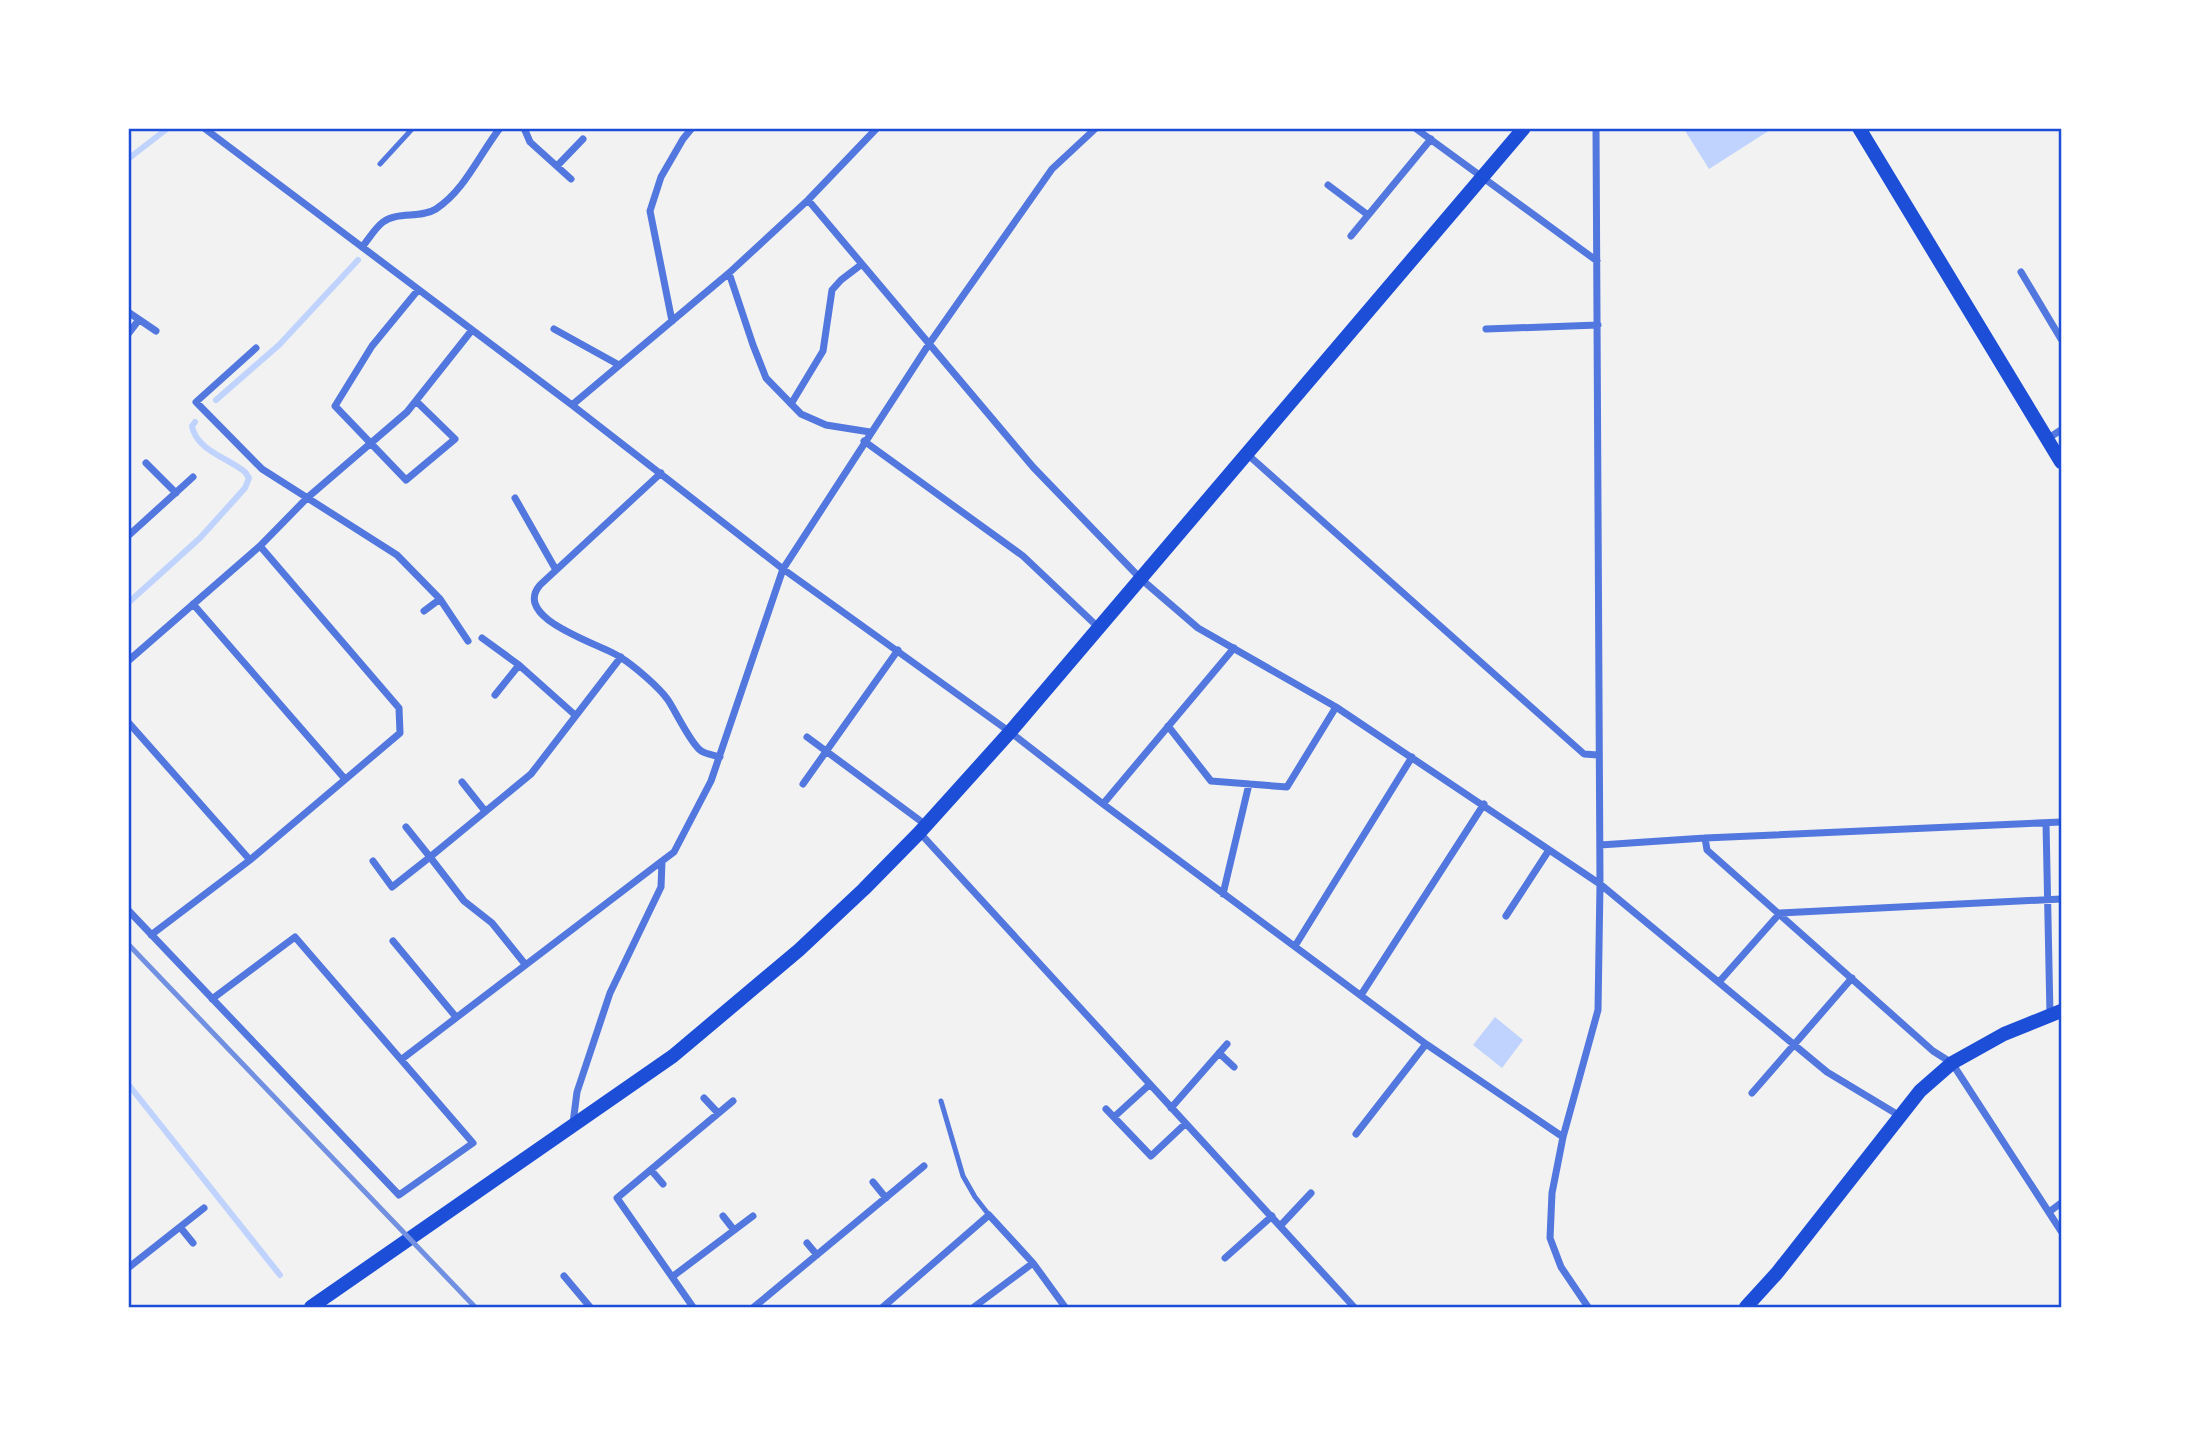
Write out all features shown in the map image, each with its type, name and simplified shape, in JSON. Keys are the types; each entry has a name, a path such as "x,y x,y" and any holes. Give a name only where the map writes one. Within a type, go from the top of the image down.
{"main road":[{"path":"311,1307 673,1056 831,921 923,829 1010,732 1524,128"},
{"path":"1859,128 2061,462"},
{"path":"1746,1307 1777,1273 1920,1091 1952,1063 2004,1034 2056,1013"}],"street":[{"path":"204,128 662,473 783,569 1010,732 1426,1044 1563,1137"},
{"path":"362,247 383,221 398,216 421,215 434,210 451,197 500,128"},
{"path":"524,128 530,142 571,179"},
{"path":"672,321 650,211 661,177 692,128"},
{"path":"572,405 729,272 808,200 877,128"},
{"path":"402,1059 674,852 711,781 783,569 929,344 1052,169 1096,128"},
{"path":"1415,128 1597,261"},
{"path":"1588,1307 1561,1267 1550,1238 1552,1193 1563,1137 1598,1010 1600,845 1596,128"},
{"path":"557,166 583,139"},
{"path":"1351,236 1431,139"},
{"path":"1328,185 1368,215"},
{"path":"808,200 1033,467 1141,579 1198,628 1336,707 1600,884 1827,1072 1900,1116"},
{"path":"791,404 823,351 832,290 862,264"},
{"path":"729,272 752,345 766,378 801,414 827,425 870,432"},
{"path":"2021,272 2061,339"},
{"path":"416,401 455,439 406,480 335,405 372,346 418,289"},
{"path":"128,313 156,331"},
{"path":"128,334 138,321"},
{"path":"1486,329 1598,325"},
{"path":"554,328 619,365"},
{"path":"128,661 260,546 307,498 407,412 472,330"},
{"path":"256,348 196,402 262,469 397,555 440,599 468,641"},
{"path":"2047,439 2061,430"},
{"path":"864,441 1023,556 1099,628"},
{"path":"1247,454 1584,754 1598,755"},
{"path":"146,463 176,493"},
{"path":"662,473 556,570 535,591 533,599 538,611 565,632 621,657 665,697 700,750 720,757"},
{"path":"128,536 193,477"},
{"path":"515,498 556,570"},
{"path":"151,934 250,860 400,733 399,708 260,546"},
{"path":"424,611 440,599"},
{"path":"193,604 345,779"},
{"path":"482,638 519,665 575,715"},
{"path":"1103,804 1234,648"},
{"path":"803,784 898,650"},
{"path":"373,861 393,887 531,774 621,657"},
{"path":"495,695 519,665"},
{"path":"1168,726 1211,781 1287,787 1336,707"},
{"path":"128,722 250,860"},
{"path":"807,737 923,829 1149,1085 1354,1307"},
{"path":"1295,946 1412,757"},
{"path":"462,782 485,811"},
{"path":"1223,894 1249,784"},
{"path":"1361,995 1484,804"},
{"path":"1600,845 2061,822"},
{"path":"2046,823 2056,1013"},
{"path":"406,827 464,901 492,923 524,964"},
{"path":"1705,838 1707,850 1933,1051 1952,1063 2061,1231"},
{"path":"1506,916 1549,850"},
{"path":"572,1125 577,1092 610,993 661,887 662,861"},
{"path":"1719,982 1780,913 2061,899"},
{"path":"128,910 212,999 399,1195 473,1143 295,937 212,999"},
{"path":"393,941 456,1017"},
{"path":"1752,1093 1852,978"},
{"path":"1171,1108 1227,1044"},
{"path":"1356,1134 1426,1044"},
{"path":"1219,1053 1234,1067"},
{"path":"1114,1117 1149,1085"},
{"path":"704,1098 718,1114"},
{"path":"693,1307 617,1198 733,1101"},
{"path":"1106,1108 1152,1156 1185,1124"},
{"path":"754,1307 924,1166"},
{"path":"651,1170 663,1184"},
{"path":"873,1182 886,1198"},
{"path":"1281,1225 1311,1193"},
{"path":"2049,1212 2061,1203"},
{"path":"128,1268 204,1208"},
{"path":"883,1307 989,1215 1033,1263 1065,1307"},
{"path":"723,1216 734,1230"},
{"path":"672,1277 753,1216"},
{"path":"1225,1258 1272,1216"},
{"path":"180,1227 193,1243"},
{"path":"807,1243 817,1255"},
{"path":"974,1307 1033,1263"},
{"path":"564,1276 590,1307"}],"lane":[{"path":"380,163 413,128"},
{"path":"940,1101 963,1176 989,1215"}],"water":[{"path":"1684,129 1770,130 1709,169"},
{"path":"1495,1017 1523,1040 1502,1068 1473,1045"}],"waterway":[{"path":"128,159 168,128"},
{"path":"216,400 279,345 358,260"},
{"path":"128,603 200,538 245,488 249,478 245,472 200,441 192,426 195,422"},
{"path":"128,1084 280,1275"}],"railway":[{"path":"128,944 475,1307"}]}
